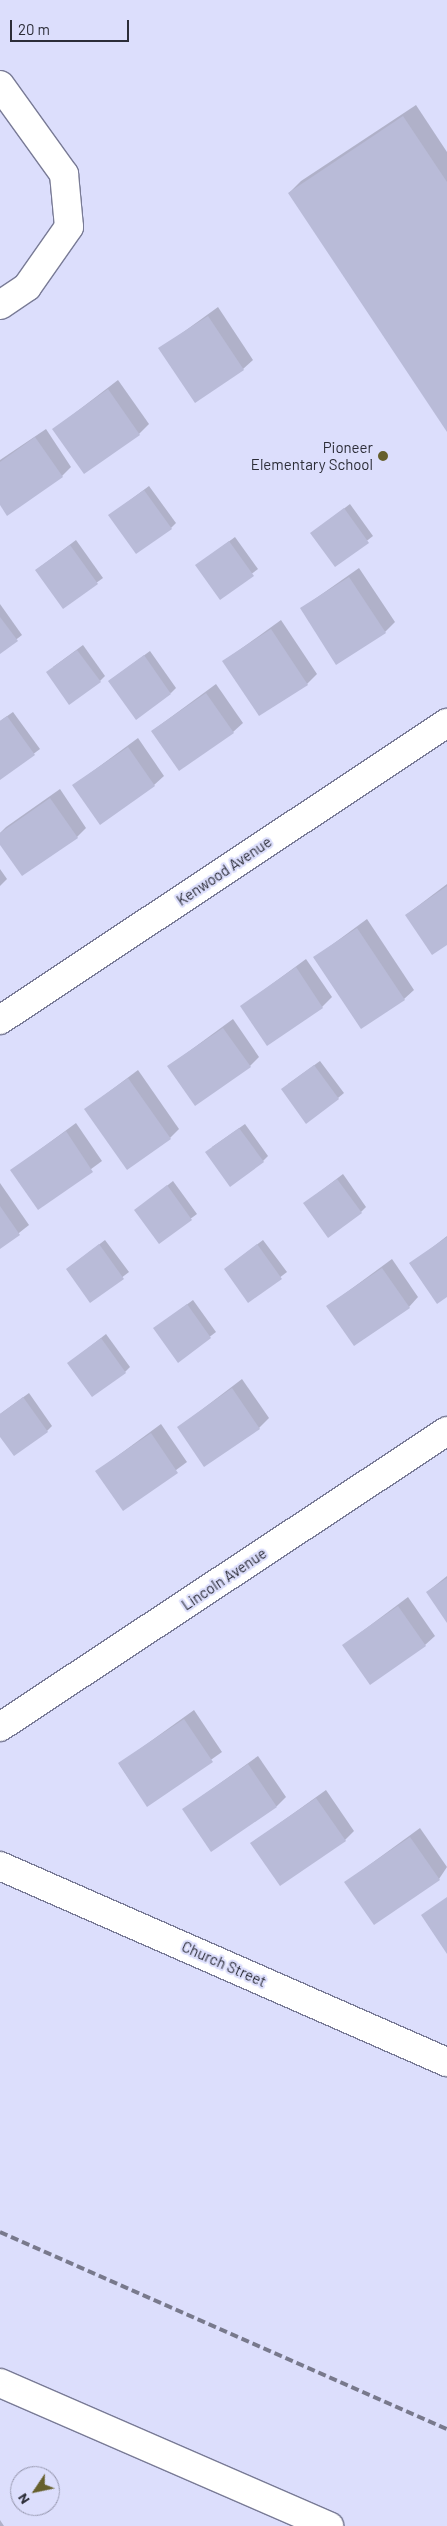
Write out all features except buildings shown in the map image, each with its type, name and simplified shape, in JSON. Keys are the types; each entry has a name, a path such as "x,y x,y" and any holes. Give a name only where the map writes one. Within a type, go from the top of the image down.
{"street":[{"path":"0,85 64,174 69,227 28,287 0,305"},
{"name":"Kenwood Avenue","path":"0,1020 447,723"},
{"name":"Lincoln Avenue","path":"0,1727 447,1431"},
{"name":"Church Street","path":"0,1866 447,2062"},
{"path":"0,2383 329,2526"}],"railway":[{"path":"0,2232 447,2429"}],"place":[{"name":"Pioneer Elementary School","path":"383,456"}]}
